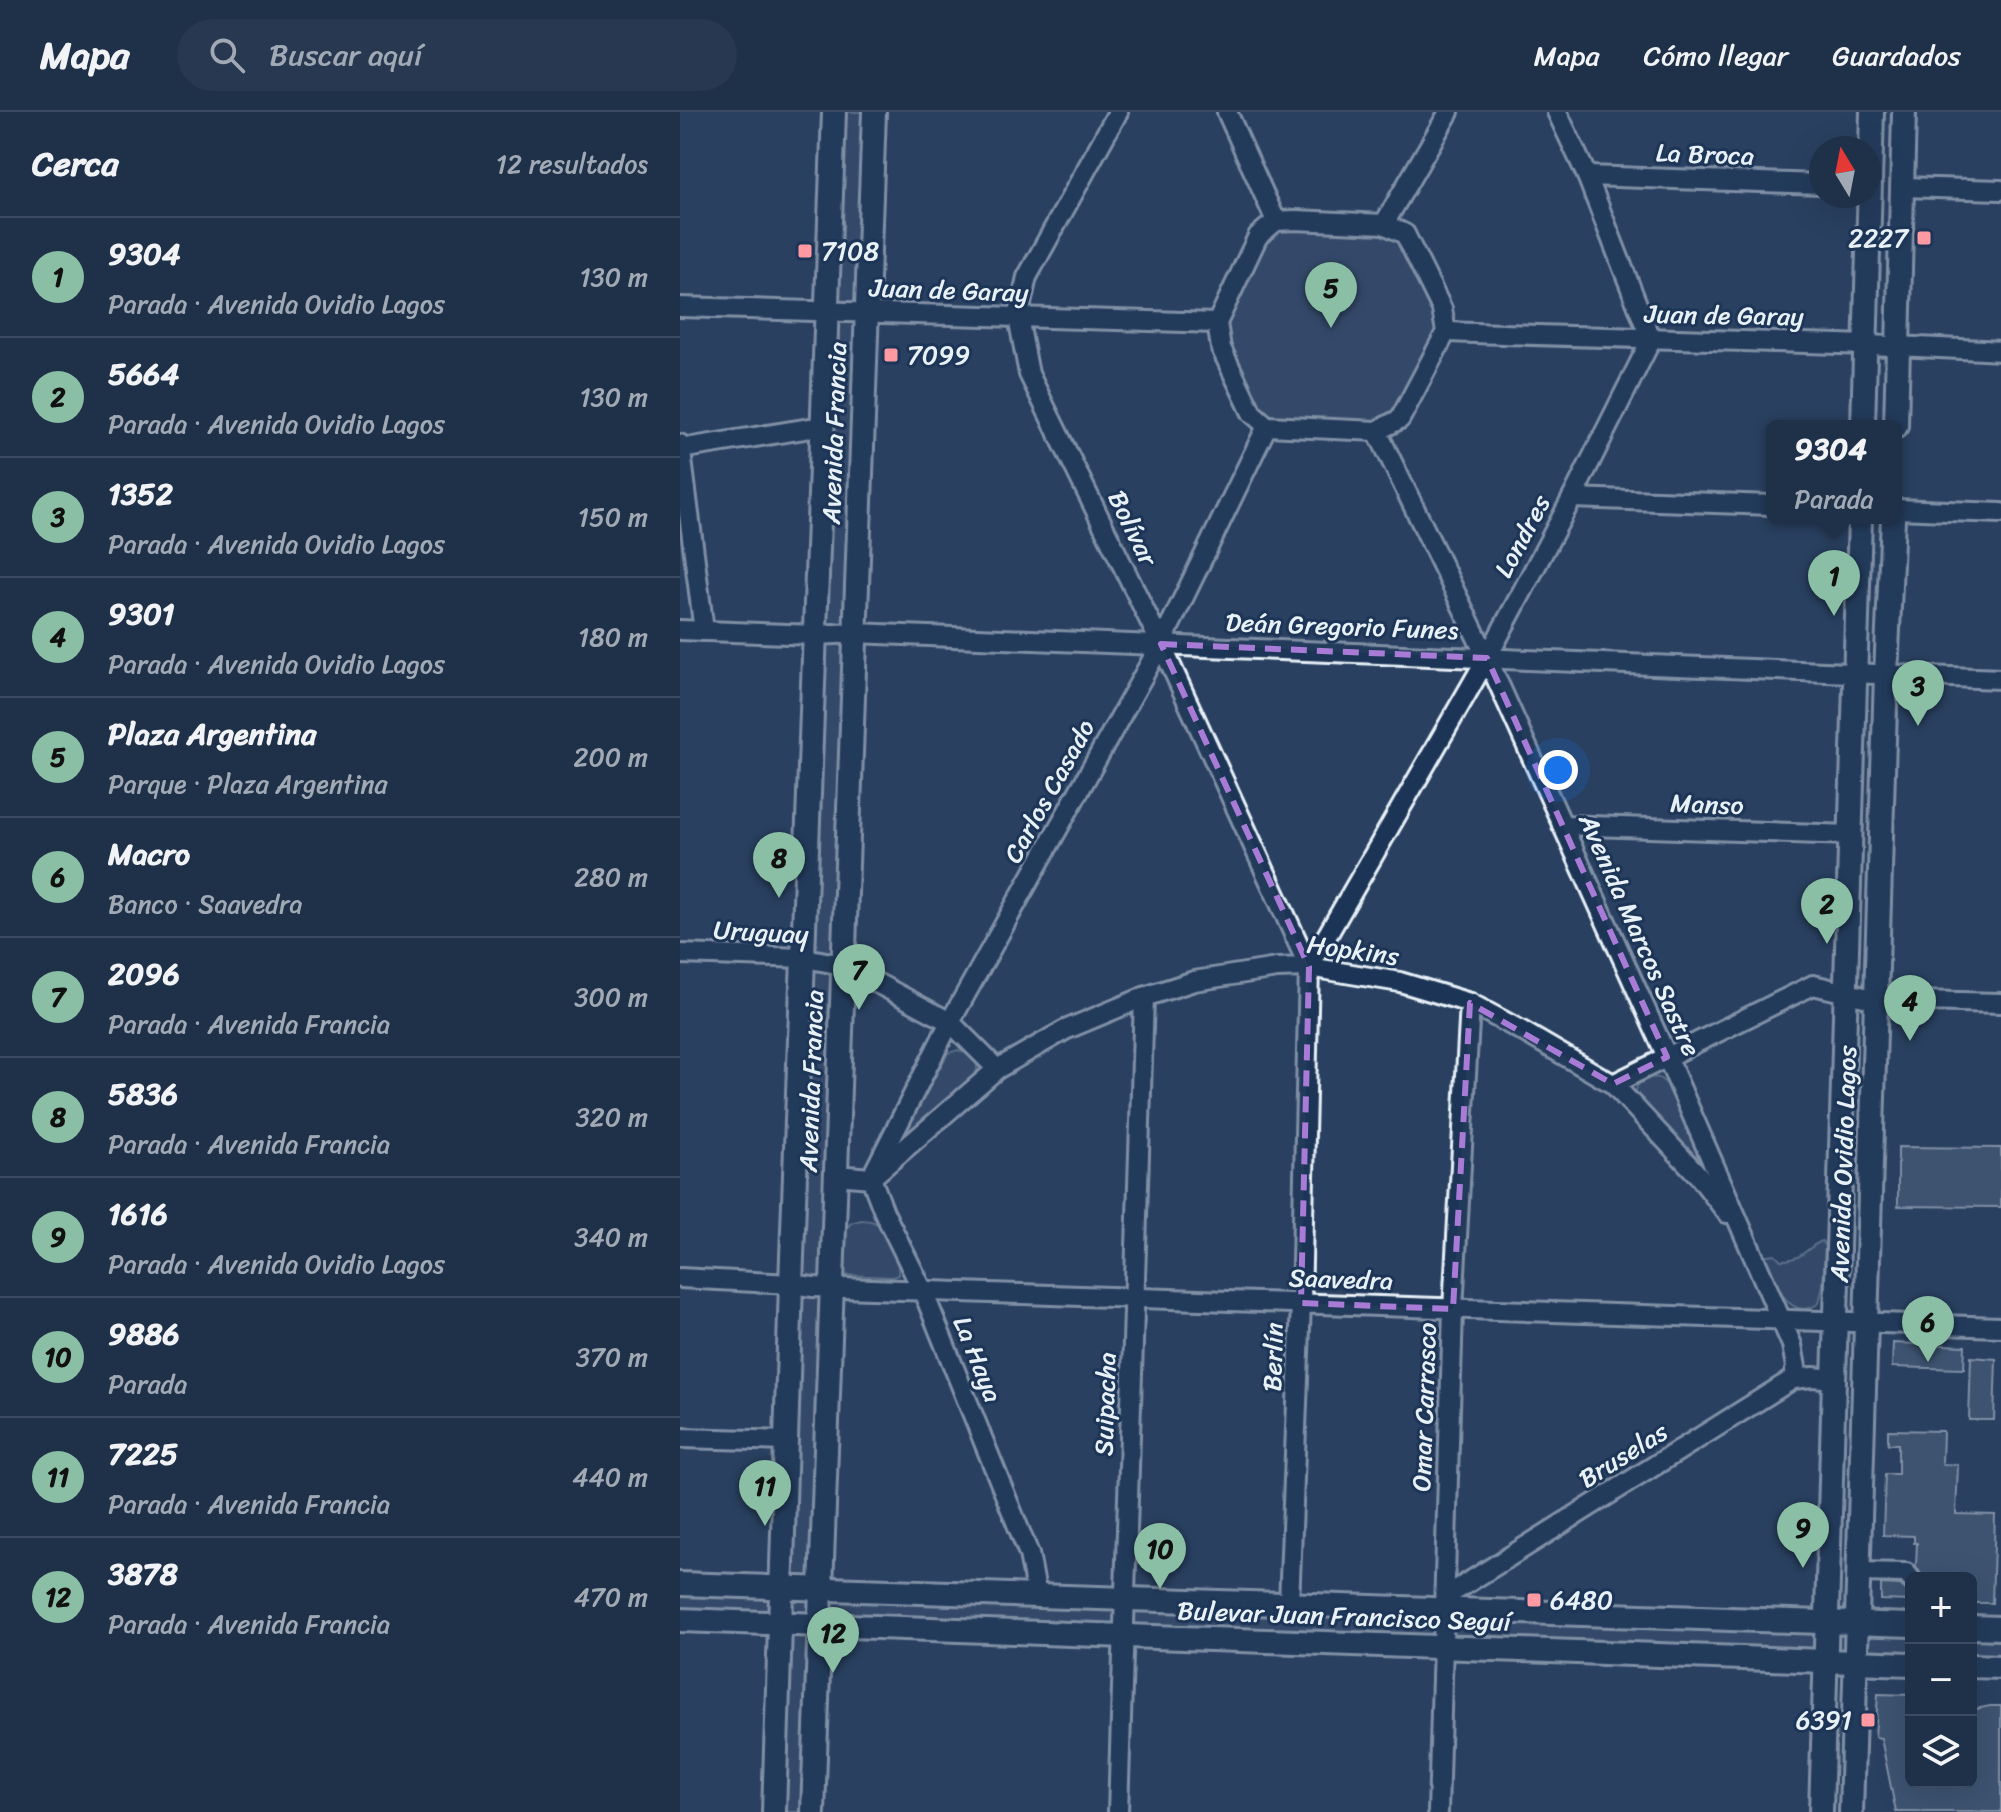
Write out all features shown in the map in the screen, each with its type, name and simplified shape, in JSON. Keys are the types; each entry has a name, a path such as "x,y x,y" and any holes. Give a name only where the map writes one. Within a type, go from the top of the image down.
{"main road":[{"name":"Avenida Francia","path":"774,1812 834,112"},
{"name":"Avenida Francia","path":"813,1812 874,112"},
{"path":"1871,136 1872,112"},
{"path":"1896,420 1904,112"},
{"path":"1881,186 1903,187"},
{"path":"1863,420 1869,208"},
{"name":"Avenida Ovidio Lagos","path":"1821,1812 1860,524"},
{"name":"Avenida Ovidio Lagos","path":"1851,1812 1893,524"},
{"name":"Bulevar Juan Francisco Seguí","path":"680,1584 1289,1604 1444,1604 1905,1625"},
{"name":"Bulevar Juan Francisco Seguí","path":"680,1620 1905,1664"},
{"path":"1977,1627 2001,1628"},
{"path":"1977,1666 2001,1667"}],"street":[{"name":"Bolívar","path":"1118,112 1027,277 1018,317 1029,374 1161,644 1309,967"},
{"path":"1227,112 1276,221"},
{"path":"1384,224 1449,112"},
{"path":"1557,112 1587,176 1651,340"},
{"name":"La Broca","path":"1587,176 1809,184"},
{"path":"1903,187 2001,190"},
{"path":"1276,221 1384,224 1405,234 1442,309 1446,332 1400,419 1377,431 1267,426 1252,413 1221,348 1217,323 1258,236 1276,221"},
{"name":"Juan de Garay","path":"680,307 1217,323"},
{"name":"Juan de Garay","path":"1446,332 2001,351"},
{"name":"Londres","path":"1309,967 1487,658 1651,340"},
{"path":"704,631 680,447 823,426"},
{"name":"Carlos Casado","path":"871,1178 950,1022 1161,644 1267,426"},
{"name":"Avenida Marcos Sastre","path":"1377,431 1487,658 1667,1057 1792,1345 1796,1367 1793,1379"},
{"path":"1572,498 1766,505"},
{"path":"1902,509 2001,513"},
{"name":"Deán Gregorio Funes","path":"680,630 1161,644 2001,679"},
{"name":"Manso","path":"1562,825 1851,835"},
{"name":"Uruguay","path":"680,954 804,958 843,965 950,1022 997,1069"},
{"name":"Hopkins","path":"871,1178 997,1069 1065,1030 1144,997 1194,981 1277,968 1309,967 1400,982 1470,1003 1613,1084 1698,1175 1745,1238"},
{"name":"Berlín","path":"1289,1604 1301,1303 1309,967"},
{"path":"1613,1084 1813,985 1877,1000 2001,1003"},
{"name":"Suipacha","path":"1118,1812 1144,997"},
{"name":"Omar Carrasco","path":"1438,1812 1453,1309 1470,1003"},
{"path":"836,1175 871,1178"},
{"name":"La Haya","path":"871,1178 884,1212 923,1291 1029,1554 1037,1596"},
{"name":"Saavedra","path":"680,1278 832,1288 2001,1327"},
{"path":"1793,1379 1834,1379"},
{"name":"Bruselas","path":"1444,1604 1793,1379"},
{"path":"680,1438 787,1441"},
{"path":"1858,1572 1905,1573"}],"highlighted area":[{"path":"1161,644 1487,658 1667,1057 1613,1084 1470,1003 1453,1309 1301,1303 1309,967"}],"shaded area":[{"path":"834,112 874,112 821,1589 1905,1625 1905,1664 820,1626 813,1812 775,1812 781,1625 680,1620 680,1584 782,1588"},
{"path":"1276,221 1405,234 1446,332 1400,419 1377,431 1267,426 1221,348 1226,302"},
{"path":"958,1050 971,1054 977,1065 977,1074 931,1113 907,1140 903,1136 948,1053"},
{"path":"1649,1077 1659,1078 1667,1084 1703,1165 1699,1165 1636,1097 1638,1085"},
{"path":"861,1220 874,1222 884,1230 894,1249 898,1275 846,1275 841,1271 844,1231 851,1223"},
{"path":"1822,1241 1825,1247 1819,1303 1799,1309 1784,1298 1765,1260 1767,1255 1775,1254 1781,1260 1795,1258"},
{"path":"1977,1627 2001,1628 2001,1667 1977,1666"}],"building":[{"path":"1898,1147 2001,1148 2001,1207 1898,1206"},
{"path":"1893,1343 1965,1346 1964,1369 1892,1367"},
{"path":"1971,1357 1996,1359 1994,1420 1969,1420"},
{"path":"1888,1430 1943,1431 1942,1464 1958,1465 1956,1514 1995,1515 1992,1603 1977,1603 1977,1572 1920,1572 1916,1566 1917,1543 1914,1543 1914,1536 1883,1535 1885,1474 1898,1474 1898,1444 1888,1444"},
{"path":"1881,1584 1900,1585 1905,1589 1905,1601 1881,1600"},
{"path":"1878,1694 1905,1695 1905,1788 1977,1788 1977,1709 2001,1706 2001,1812 1896,1812 1881,1738 1875,1737"}],"place":[{"name":"2227","path":"1924,238"},
{"name":"7108","path":"805,251"},
{"name":"Plaza Argentina","path":"1331,328"},
{"name":"7099","path":"891,355"},
{"name":"9304","path":"1834,616"},
{"name":"1352","path":"1918,726"},
{"name":"5836","path":"779,898"},
{"name":"5664","path":"1827,944"},
{"name":"2096","path":"859,1010"},
{"name":"9301","path":"1910,1041"},
{"name":"Macro","path":"1928,1362"},
{"name":"7225","path":"765,1526"},
{"name":"1616","path":"1803,1568"},
{"name":"9886","path":"1160,1589"},
{"name":"6480","path":"1534,1600"},
{"name":"3878","path":"833,1673"},
{"name":"6391","path":"1868,1720"}]}
